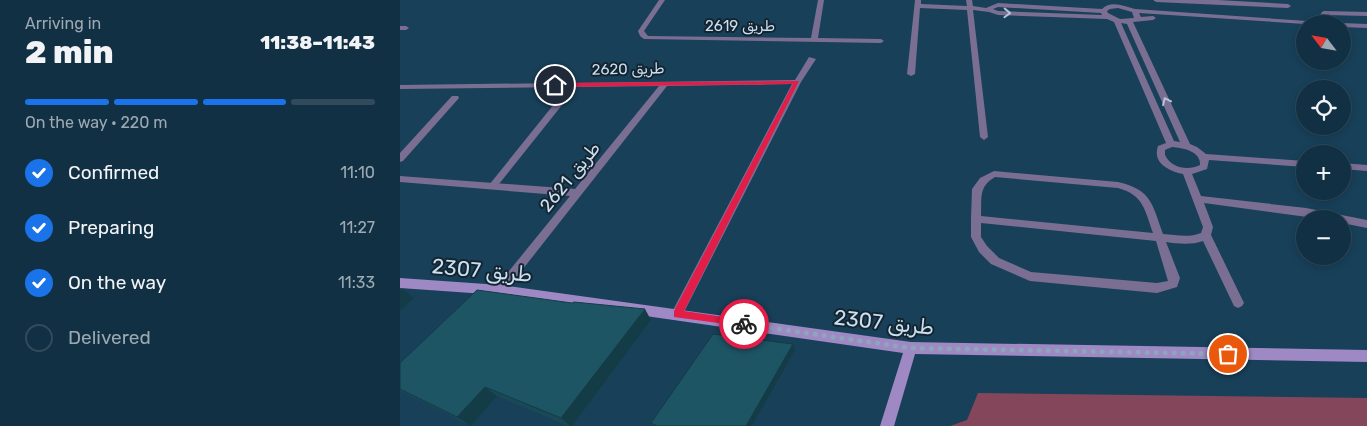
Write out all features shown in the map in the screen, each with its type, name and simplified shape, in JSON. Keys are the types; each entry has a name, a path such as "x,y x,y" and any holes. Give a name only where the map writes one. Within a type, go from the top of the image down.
{"street":[{"name":"طريق 2619","path":"662,0 641,31 642,35 646,38 652,40 881,41"},
{"path":"814,40 821,0"},
{"path":"1069,0 1072,9"},
{"path":"1118,0 1124,7 1134,11 1296,22"},
{"path":"1156,0 1286,3 1296,15"},
{"path":"1215,1 1226,18"},
{"path":"911,74 917,3 970,4 998,13 1124,7"},
{"path":"970,4 984,137"},
{"path":"989,10 989,8 998,5 1106,9 1117,21 1171,144"},
{"path":"1133,20 1138,16 1134,11"},
{"path":"1323,15 1324,12 1367,14"},
{"path":"1117,21 1226,18"},
{"path":"1133,20 1186,146"},
{"path":"1351,25 1367,26"},
{"path":"677,314 797,82 812,60"},
{"name":"طريق 2620","path":"400,87 797,82"},
{"name":"طريق 2621","path":"500,290 665,84"},
{"path":"492,187 574,85"},
{"path":"400,160 455,98"},
{"path":"1204,158 1204,167 1194,172 1187,172 1171,166 1161,157 1161,148 1171,144 1186,146 1204,158 1296,163"},
{"path":"1351,167 1367,168"},
{"path":"1187,172 1199,199 1208,228 1206,235 1238,303"},
{"path":"994,174 1118,184 1140,194 1146,200 1160,237 1174,278 1173,284 1166,287 1030,276 995,261 983,249 976,237 978,189 983,180 994,174"},
{"path":"400,179 578,193"},
{"path":"1199,199 1306,212 1367,224"},
{"path":"976,219 1160,237 1197,239 1206,235"},
{"name":"طريق 2307","path":"400,283 500,290 910,348 1367,356"},
{"path":"887,426 910,348"}],"shaded area":[{"path":"978,393 1367,398 1367,426 950,426 967,420"}],"building":[{"path":"477,290 572,303 645,309 561,418 485,387 457,417 400,389 400,363"},
{"path":"713,334 793,344 746,426 657,426 651,423"}],"way so far":[{"path":"744,324 910,348 1228,354"}],"route":[{"path":"555,85 797,82 677,314 744,324"}]}
